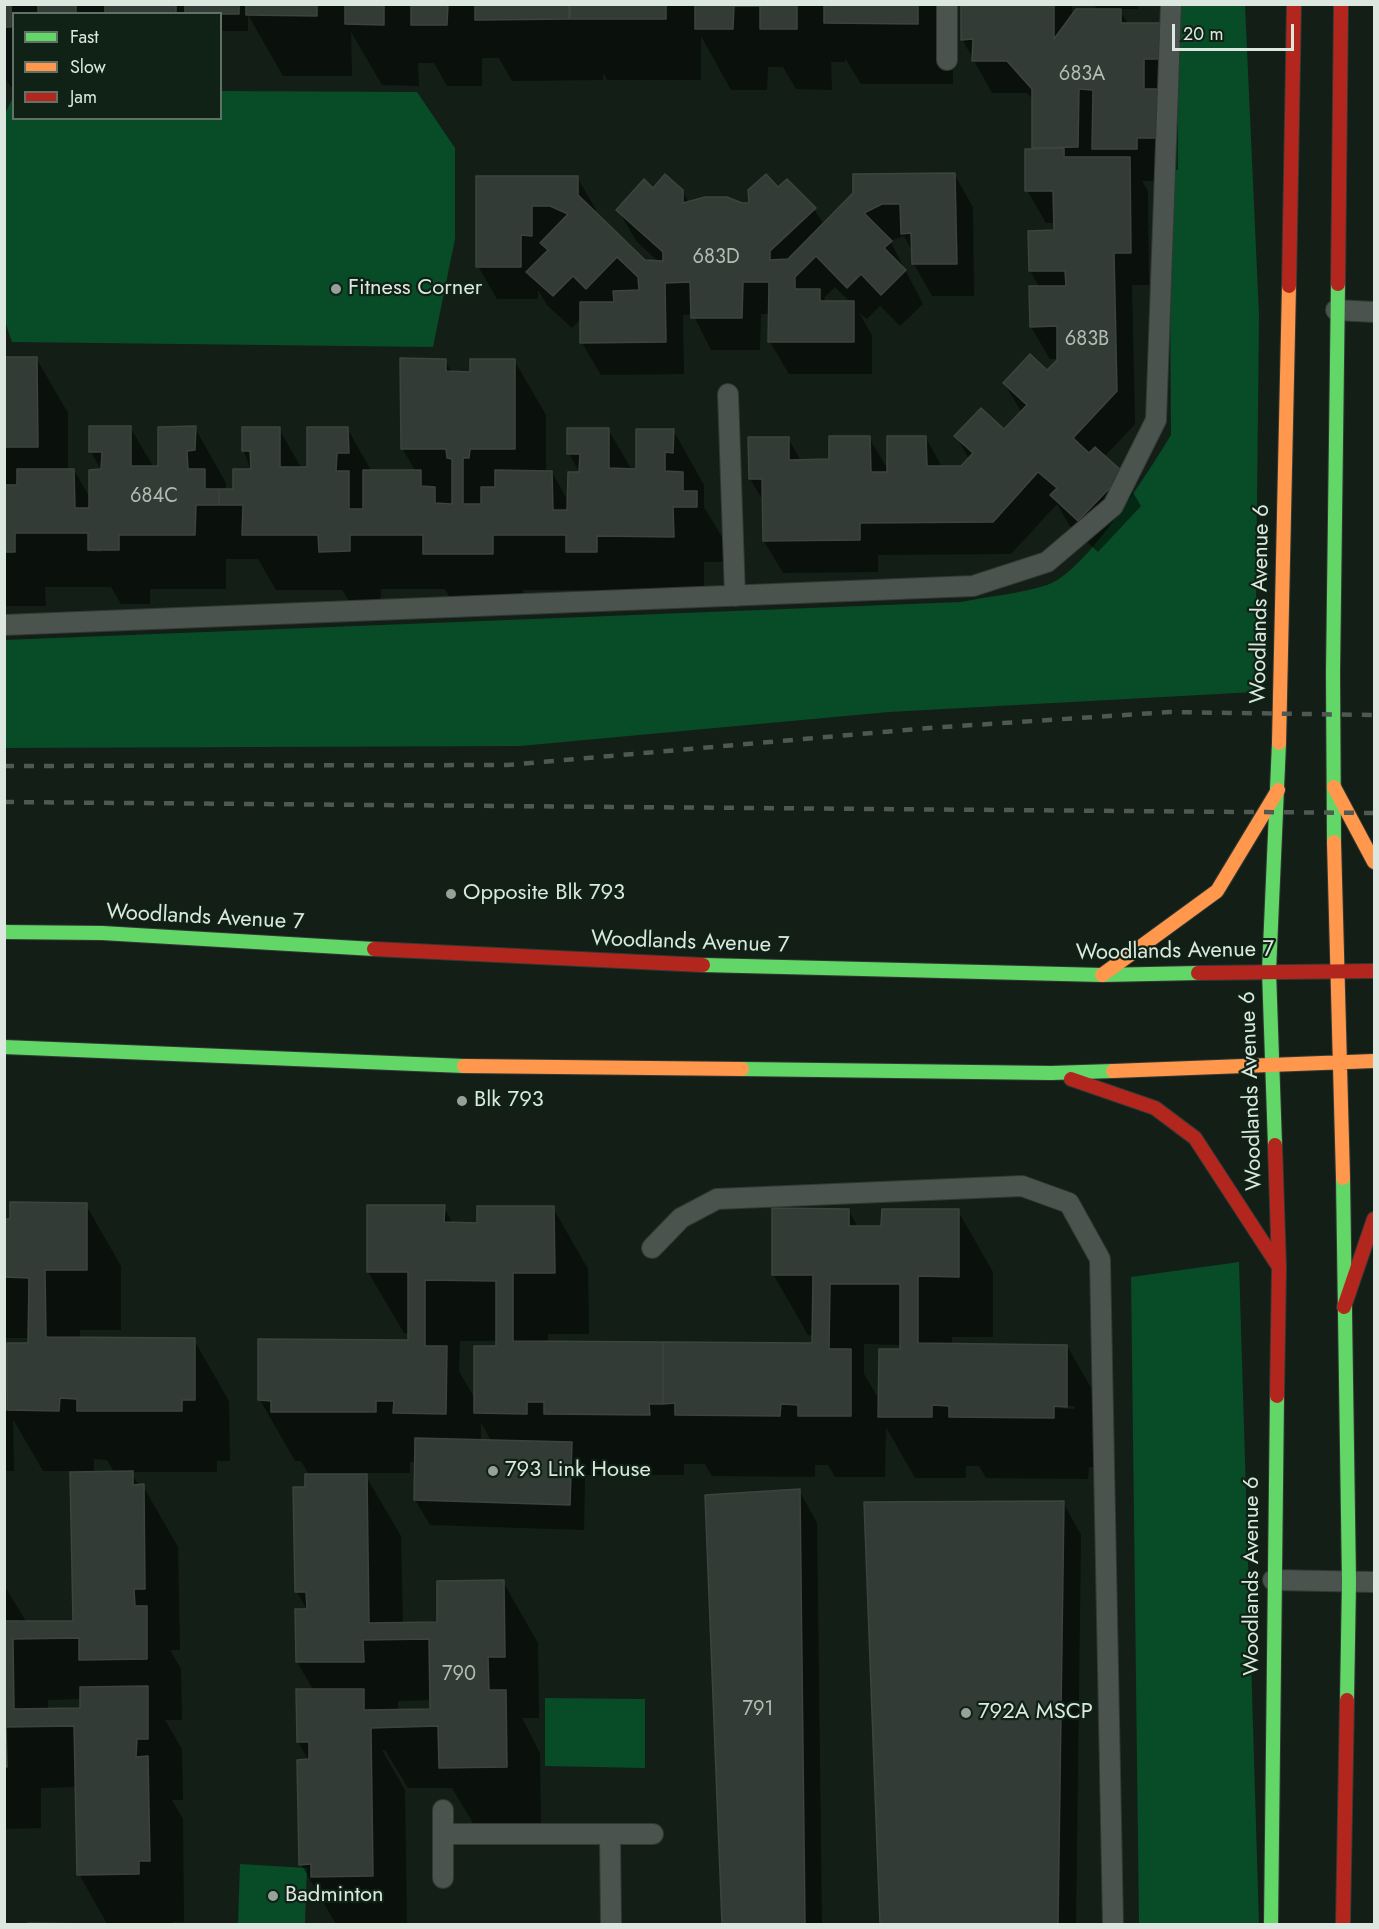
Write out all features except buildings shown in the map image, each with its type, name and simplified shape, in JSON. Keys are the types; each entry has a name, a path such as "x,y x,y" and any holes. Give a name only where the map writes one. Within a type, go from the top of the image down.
{"street":[{"name":"Woodlands Avenue 6","path":"1271,1924 1273,1580 1279,1266 1269,970 1278,790 1294,4"},
{"path":"1341,4 1336,310 1334,787 1336,972 1341,1061 1349,1582 1343,1924"},
{"path":"1334,787 1374,862"},
{"path":"1102,975 1216,891 1278,790"},
{"name":"Woodlands Avenue 7","path":"4,932 102,933 424,952 759,968 1102,975 1269,970 1374,971"},
{"path":"4,1047 454,1066 1051,1073 1374,1061"},
{"path":"1051,1073 1155,1108 1195,1138 1279,1266"},
{"path":"1344,1307 1374,1219"}],"lane":[{"path":"946,60 947,4"},
{"path":"4,625 973,586 1047,562 1113,506 1156,420 1171,4"},
{"path":"1336,310 1374,312"},
{"path":"728,394 735,596"},
{"path":"652,1248 681,1218 717,1199 1022,1186 1070,1203 1100,1259 1113,1924"},
{"path":"1273,1580 1374,1582"},
{"path":"443,1810 443,1878"},
{"path":"444,1834 610,1836 652,1834"},
{"path":"610,1836 611,1924"}],"green space":[{"path":"1168,5 1245,5 1259,315 1255,692 889,712 520,746 5,748 4,640 961,602 1037,588 1062,577 1079,562 1115,519 1171,435"},
{"path":"222,91 417,92 455,148 455,239 433,347 12,342 4,319 4,116 12,99 12,120 222,120"},
{"path":"1239,1262 1259,1924 1139,1924 1131,1277"},
{"path":"545,1698 645,1699 645,1768 545,1766"},
{"name":"Badminton","path":"240,1864 307,1868 305,1924 238,1924"}],"railway":[{"path":"4,766 507,765 929,728 1169,712 1374,715"},
{"path":"4,802 1374,813"}],"traffic: fast":[{"path":"1334,842 1333,673 1338,284"},
{"path":"1275,1145 1269,971 1279,743"},
{"path":"4,932 102,933 374,949"},
{"path":"703,965 1102,975 1198,973"},
{"path":"4,1047 464,1066"},
{"path":"742,1069 1051,1073 1113,1071"},
{"path":"1343,1178 1349,1582 1347,1700"},
{"path":"1271,1924 1277,1396"}],"traffic: slow":[{"path":"1279,743 1289,286"},
{"path":"1334,787 1374,862"},
{"path":"1102,975 1217,891 1278,790"},
{"path":"1334,842 1343,1178"},
{"path":"1113,1071 1374,1061"},
{"path":"464,1066 742,1069"}],"traffic: jam":[{"path":"1289,286 1294,4"},
{"path":"1338,284 1341,4"},
{"path":"374,949 703,965"},
{"path":"1198,973 1374,971"},
{"path":"1071,1079 1155,1108 1195,1138 1279,1267"},
{"path":"1275,1145 1279,1267 1277,1396"},
{"path":"1344,1307 1374,1219"},
{"path":"1343,1924 1347,1700"}],"place":[{"name":"Fitness Corner","path":"336,289"},
{"name":"Opposite Blk 793","path":"451,894"},
{"name":"Blk 793","path":"462,1101"},
{"name":"793 Link House","path":"493,1471"},
{"name":"792A MSCP","path":"966,1713"},
{"name":"Badminton","path":"273,1896"}]}
